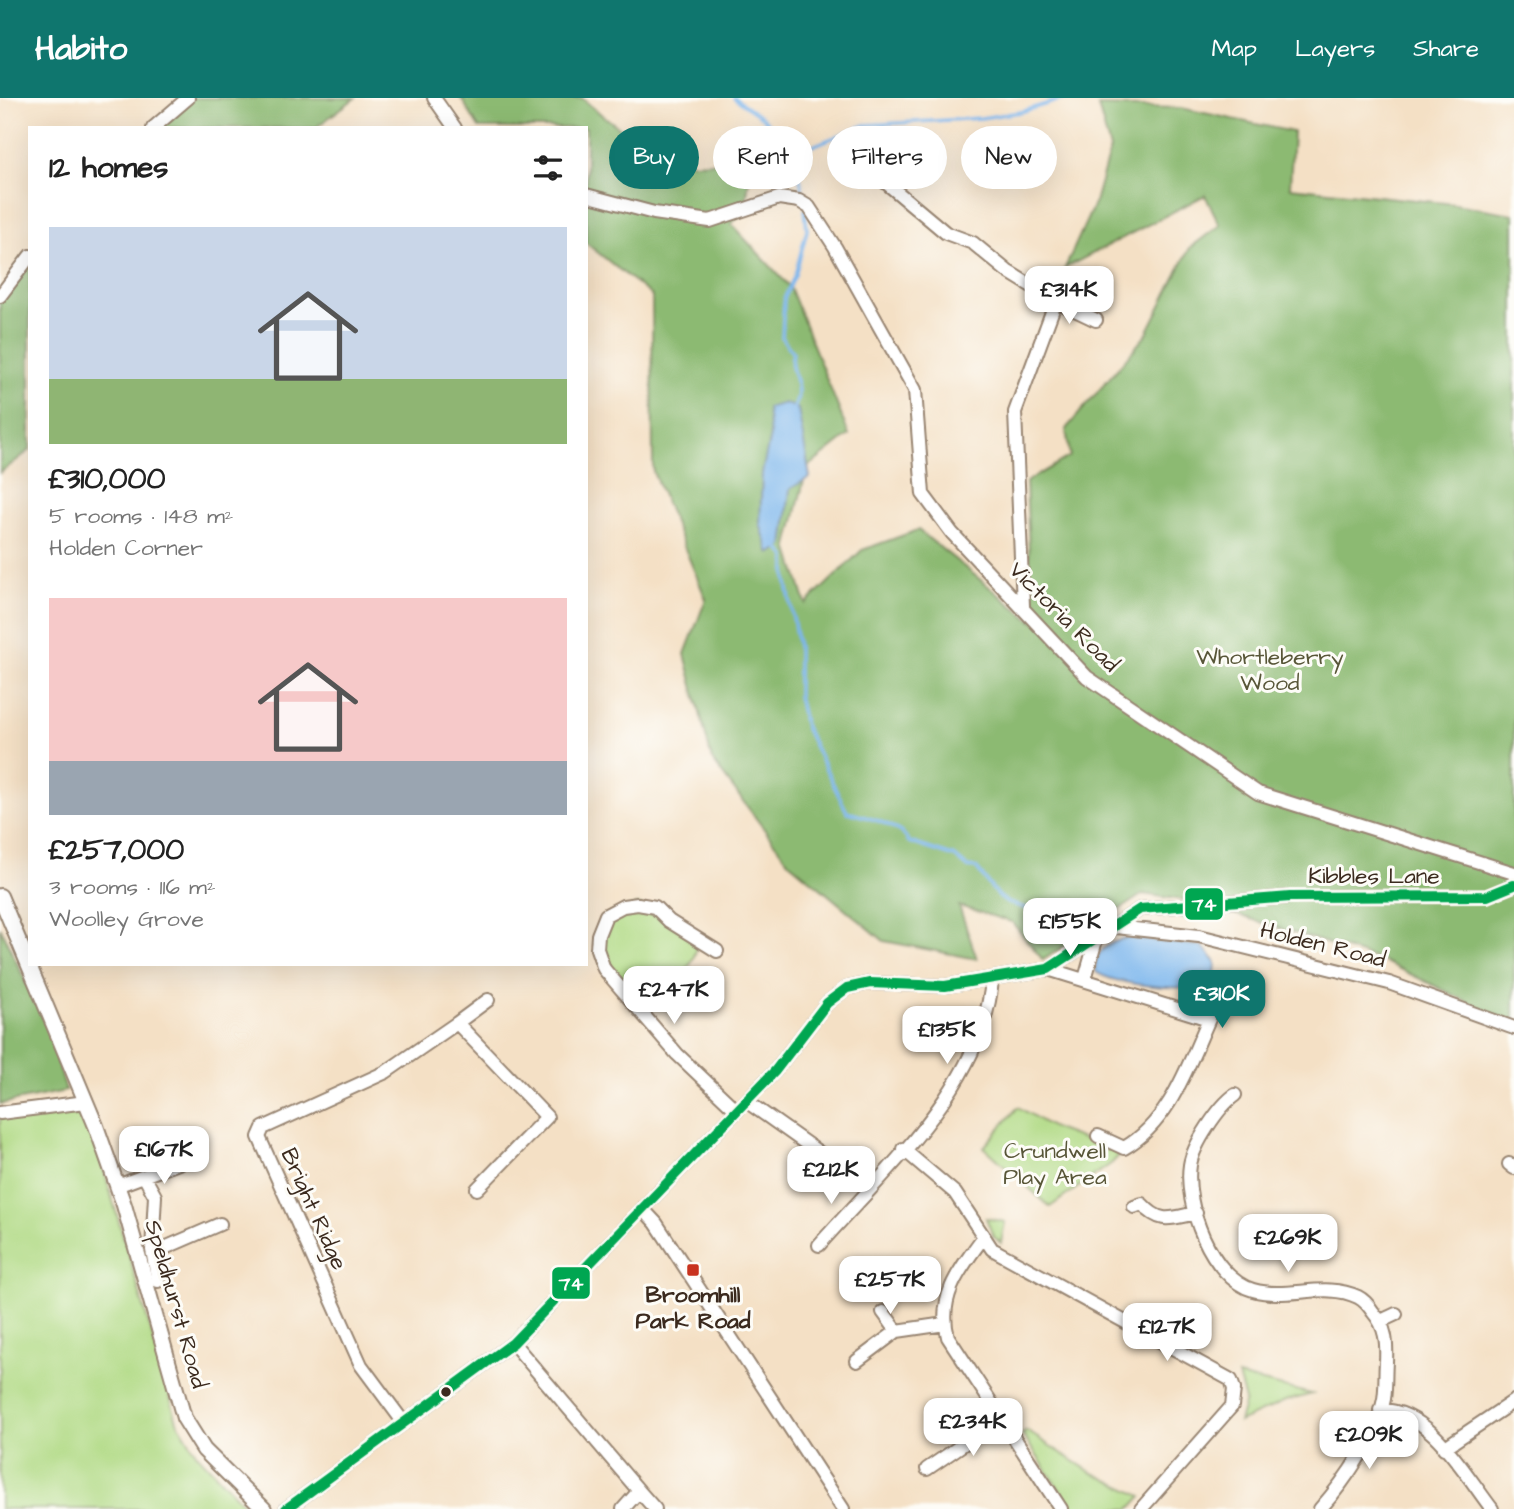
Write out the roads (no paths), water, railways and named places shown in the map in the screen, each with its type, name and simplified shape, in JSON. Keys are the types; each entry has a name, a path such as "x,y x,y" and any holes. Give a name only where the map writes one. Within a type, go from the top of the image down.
{"street":[{"path":"155,126 188,98"},
{"path":"434,98 454,126"},
{"path":"894,189 946,233 973,243 1007,271 1056,301 1096,320"},
{"name":"Victoria Road","path":"588,196 654,213 710,221 769,200 790,198 799,201 818,217 915,390 923,494 952,533 1087,677 1258,793 1514,873"},
{"path":"0,296 28,259"},
{"path":"1023,607 1015,412 1056,301"},
{"name":"Kibbles Lane","path":"286,1509 513,1343 775,1071 827,1003 847,988 870,983 945,986 1048,969 1140,909 1290,897 1487,896 1514,886"},
{"name":"Speldhurst Road","path":"0,896 28,963"},
{"path":"716,951 669,921 655,907 638,904 623,906 606,915 598,935 597,949 604,969 677,1054 736,1110"},
{"name":"Holden Road","path":"1116,927 1199,936 1389,983 1514,1028"},
{"path":"1085,979 1096,940"},
{"name":"Speldhurst Road","path":"29,966 86,1102 117,1186 184,1418 204,1450 264,1509"},
{"path":"1048,969 1209,1019 1156,1124 1141,1138 1124,1148 1098,1136"},
{"path":"819,1245 903,1149 968,1066 986,1022 992,980"},
{"name":"Bright Ridge","path":"404,1423 361,1366 259,1137 263,1128 386,1072 488,1000"},
{"path":"457,1023 547,1117 477,1189"},
{"path":"1236,1095 1223,1103 1196,1147 1190,1166 1196,1213 1210,1254 1224,1273 1253,1290 1303,1292 1335,1288 1362,1298 1381,1321 1386,1346 1380,1410 1359,1455 1325,1504 1339,1509"},
{"path":"746,1101 869,1188"},
{"path":"0,1113 86,1102"},
{"path":"903,1149 955,1193 970,1213 982,1238 1001,1255 1231,1380 1234,1389 1233,1406 1141,1509"},
{"path":"117,1186 200,1155"},
{"path":"144,1176 155,1196 153,1253 158,1281"},
{"path":"1134,1207 1142,1204 1154,1217 1167,1219 1196,1213"},
{"path":"642,1208 656,1223 843,1509"},
{"path":"153,1253 220,1224"},
{"path":"982,1238 958,1273 946,1297 945,1324 948,1337 1061,1509"},
{"path":"883,1312 897,1331"},
{"path":"1381,1321 1396,1314"},
{"path":"857,1361 897,1331 945,1324"},
{"path":"513,1343 655,1509"},
{"path":"1444,1448 1514,1401"},
{"path":"1380,1410 1397,1410 1415,1418 1444,1448 1492,1509"},
{"path":"927,1469 1000,1419"},
{"path":"623,1509 639,1491"}],"water":[{"path":"785,403 798,409 810,477 790,489 783,546 770,554 760,524 762,473 770,436 767,408"},
{"path":"1127,938 1202,946 1216,962 1215,974 1201,984 1164,987 1117,980 1096,972 1095,965 1103,949"}],"waterway":[{"path":"734,98 763,118 795,153 804,199"},
{"path":"813,146 865,125 981,118 1020,112 1067,98"},
{"path":"792,411 798,387 792,367 793,353 782,338 784,299 795,275 807,230 805,210"},
{"path":"778,547 786,556 786,577 798,647 798,696 805,727 847,812 890,826 909,842 955,857 967,867 976,868 1001,898 1053,919 1063,936"}],"place":[{"name":"Broomhill Park Road","path":"693,1270"}],"park label":[{"name":"Whortleberry Wood","path":"1270,670"},
{"name":"Crundwell Play Area","path":"1055,1164"}]}
